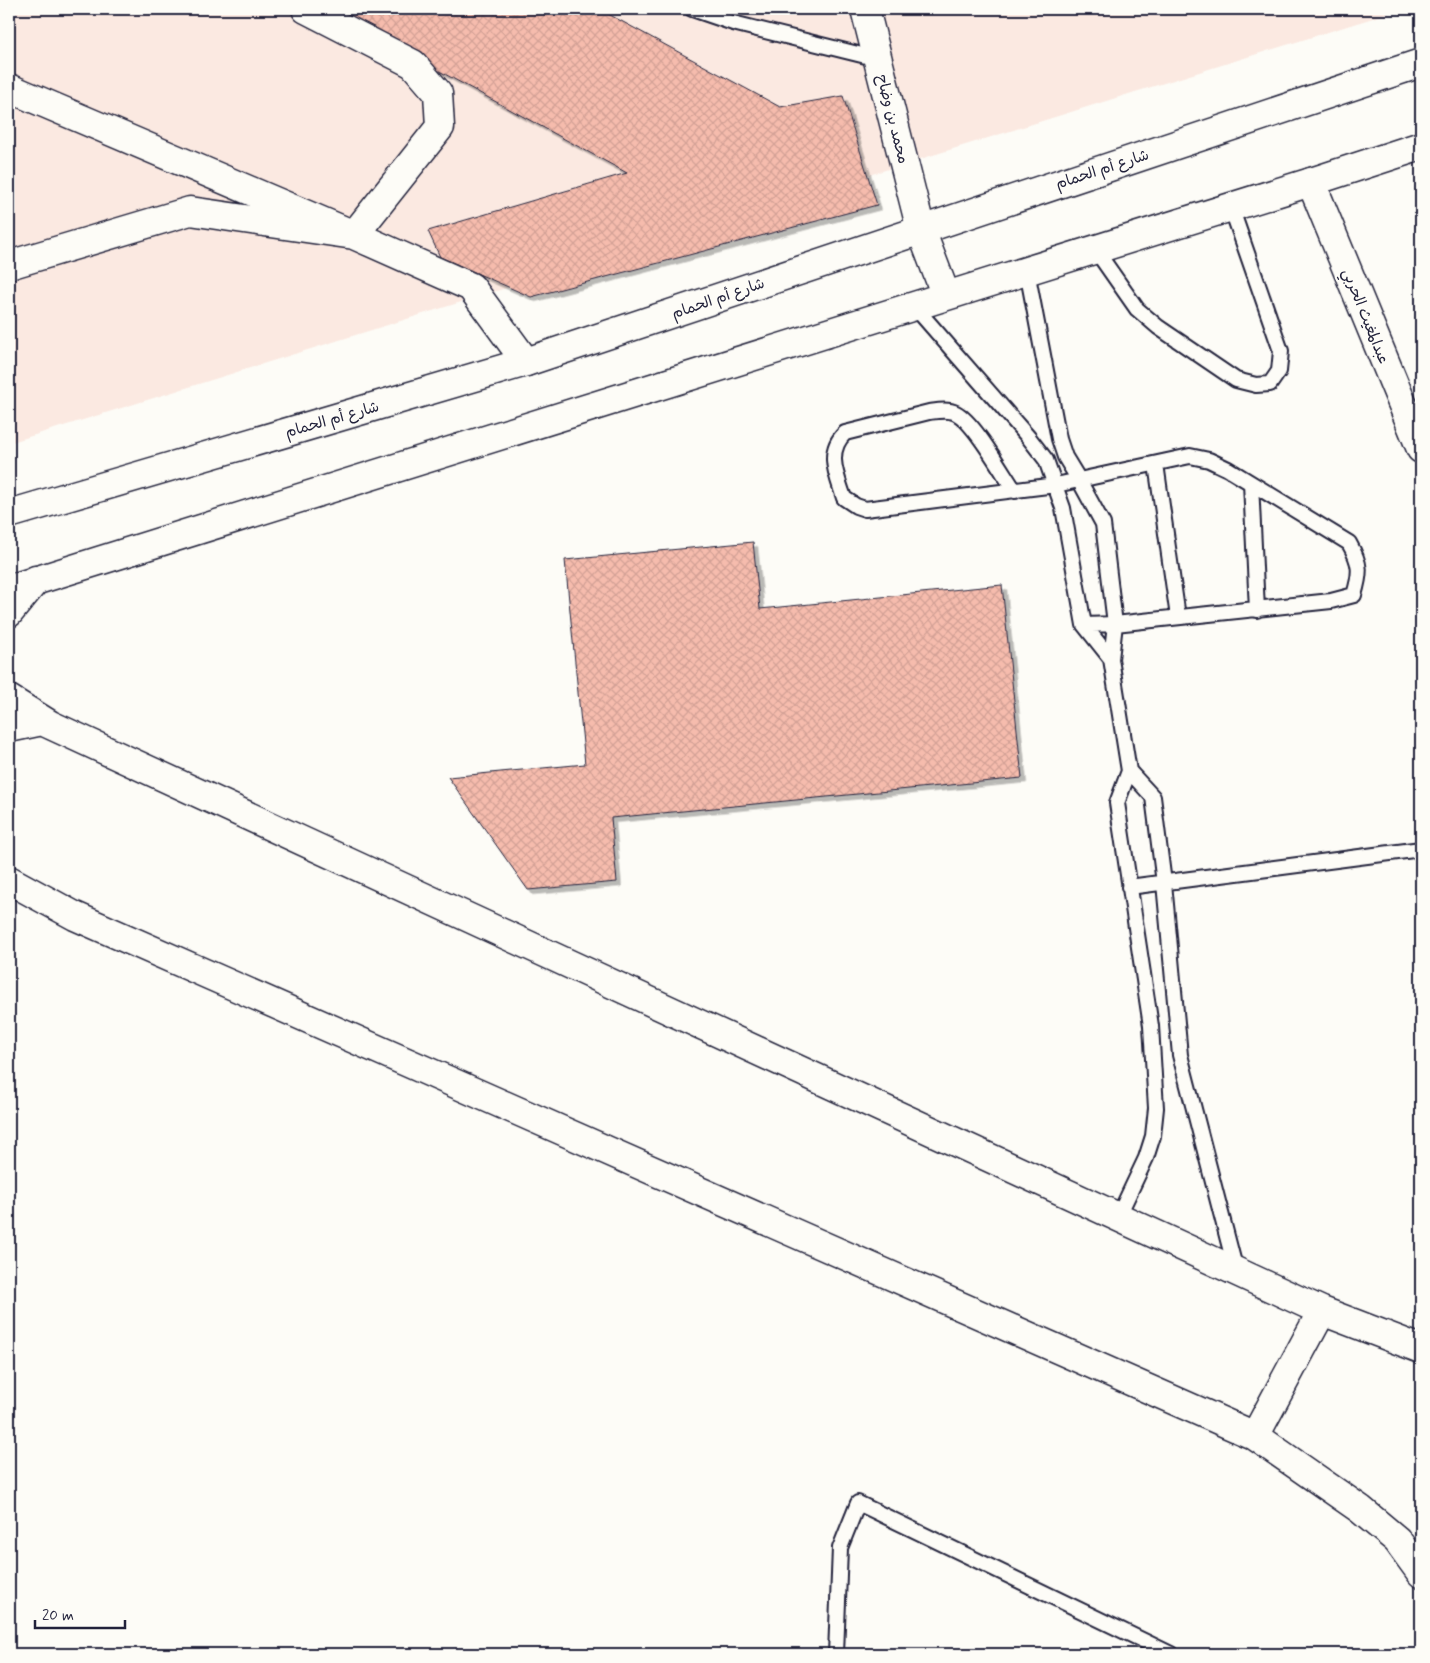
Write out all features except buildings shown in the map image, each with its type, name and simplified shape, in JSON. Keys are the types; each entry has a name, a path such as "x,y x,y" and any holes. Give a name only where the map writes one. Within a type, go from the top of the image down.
{"street":[{"path":"306,9 413,64 438,93 440,127 354,235"},
{"name":"محمد بن وضاح","path":"865,9 920,230 946,296"},
{"name":"شارع أم الحمام","path":"9,514 526,362 1421,63"},
{"path":"9,88 471,287 526,362"},
{"path":"9,589 1421,146"},
{"name":"عبدالمغيث الحربي","path":"1311,182 1421,449"},
{"path":"9,265 190,211 354,235"},
{"path":"9,613 36,580"},
{"path":"9,700 51,725"},
{"path":"9,728 42,721 1236,1272 1322,1311 1421,1349"},
{"path":"9,880 75,916 1255,1436 1360,1508 1397,1540 1421,1572"},
{"path":"1255,1436 1322,1311"}],"lane":[{"path":"692,9 733,23 878,59"},
{"path":"1095,249 1137,309 1158,327 1236,380 1256,385 1270,384 1279,371 1281,351 1231,207"},
{"path":"1027,271 1059,439 1065,457 1080,480 1103,524 1115,624 1112,659 1129,771 1117,803 1151,1026 1156,1108 1153,1136 1146,1158 1118,1217"},
{"path":"914,306 1046,460 1063,508 1084,625 1112,659"},
{"path":"1015,491 968,420 954,412 940,410 929,412 845,433 839,439 834,449 833,464 844,498 856,506 865,509 1015,491 1056,485 1190,456 1209,460 1228,468 1349,543 1357,558 1360,576 1354,595 1331,601 1178,618 1084,625"},
{"path":"1156,464 1178,618"},
{"path":"1251,483 1257,610"},
{"path":"1129,771 1153,797 1164,883 1180,1055 1236,1272"},
{"path":"1129,887 1421,849"},
{"path":"836,1654 840,1548 858,1503 1171,1654"}],"shaded area":[{"path":"9,9 1375,9 1389,13 9,443"}]}
